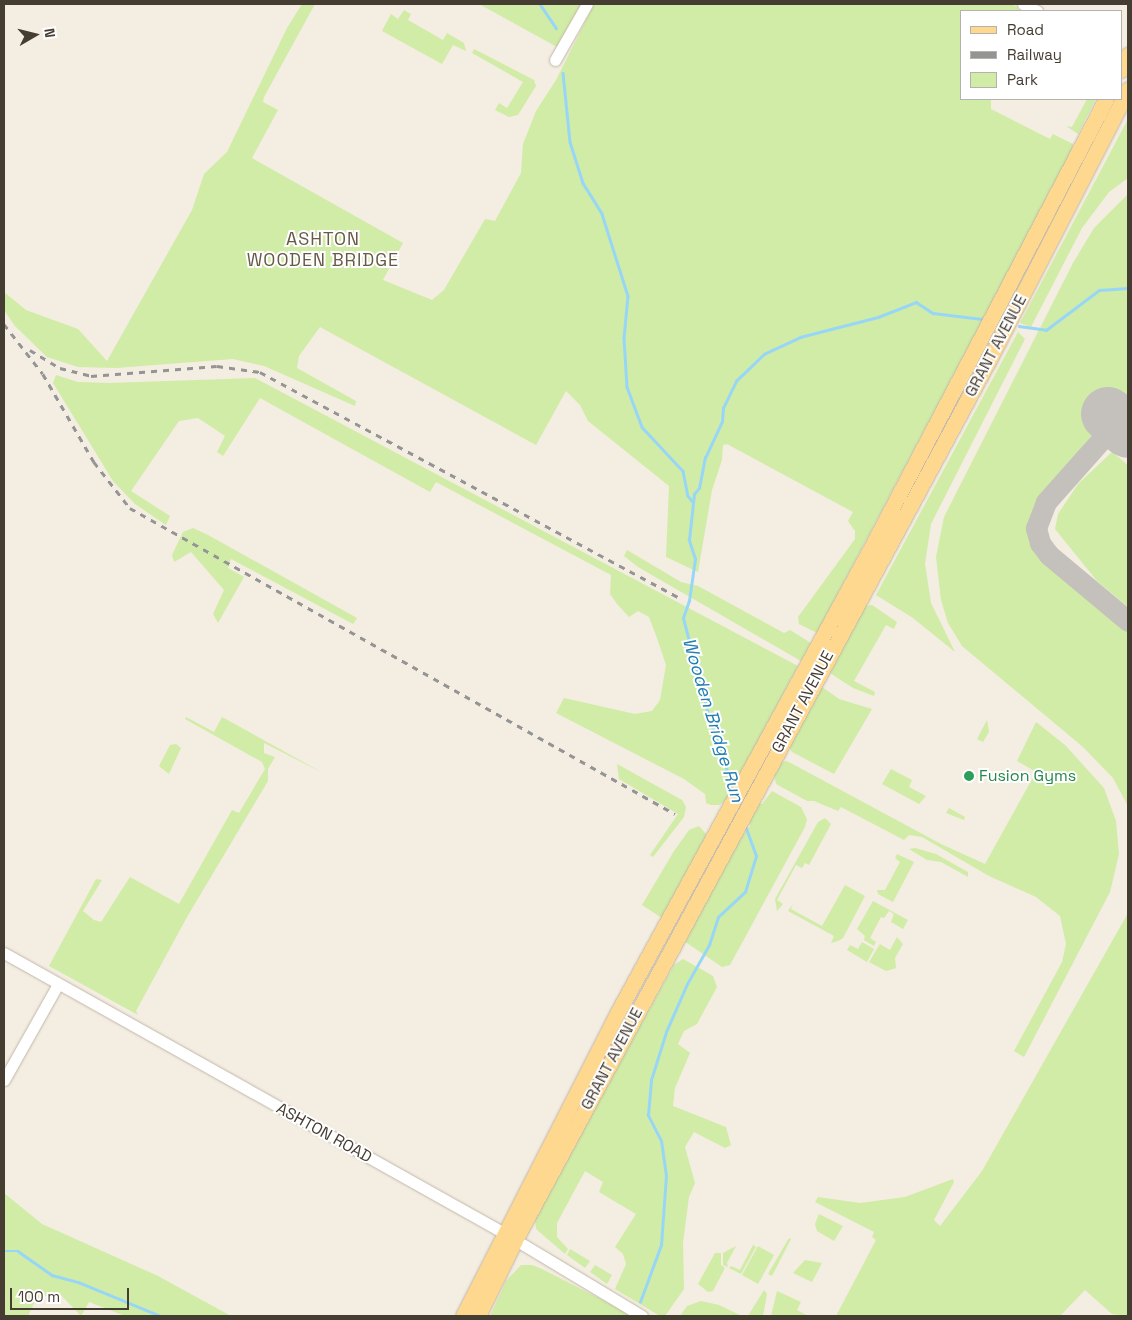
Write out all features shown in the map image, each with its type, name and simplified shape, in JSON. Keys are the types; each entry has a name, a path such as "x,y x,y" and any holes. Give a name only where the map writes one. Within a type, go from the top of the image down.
{"main road":[{"name":"GRANT AVENUE","path":"463,1316 634,1018 991,356 1128,89"},
{"name":"GRANT AVENUE","path":"478,1316 509,1236 619,1010 880,531 1105,100"},
{"path":"778,749 776,743 791,713 795,686"},
{"path":"619,1010 634,1018"}],"street":[{"path":"555,60 587,4"},
{"path":"1023,4 1035,10"},
{"name":"ASHTON ROAD","path":"4,953 509,1236 642,1316"},
{"path":"4,1080 58,984"}],"green space":[{"path":"302,4 315,4 264,97 263,102 278,110 252,158 403,243 383,280 432,300 444,290 485,219 495,221 521,173 523,144 536,111 556,80 594,4 1012,4 1017,7 1018,10 960,10 960,100 991,100 991,109 1050,139 1053,134 1073,144 1070,155 817,633 799,624 798,617 855,539 855,531 848,521 853,512 727,444 723,445 722,460 712,490 698,572 666,557 669,486 588,421 580,405 566,391 536,445 320,327 299,356 297,368 356,401 355,406 264,366 233,359 116,368 78,367 47,357 15,326 4,310 4,292 26,310 78,329 107,361 192,210 204,174 227,152 287,28"},
{"path":"479,4 581,4 557,47"},
{"path":"404,10 411,14 408,20 443,40 447,33 464,43 466,51 453,45 442,64 382,31 391,14 398,19"},
{"path":"474,49 534,80 536,86 518,115 509,117 495,110 499,103 507,108 523,82 472,53"},
{"path":"1086,100 1095,100 1078,134 1066,126 1072,127"},
{"path":"1128,119 1128,178 1109,192 1082,228 1031,327 1020,323"},
{"path":"1128,194 1128,393 1040,496 1033,508 1029,530 1037,552 1045,561 1128,632 1128,806 1113,778 1083,747 962,646 948,623 941,600 936,557 944,517 1073,263 1094,228"},
{"path":"1018,332 1025,339 931,524 925,564 931,603 955,652 913,618 876,595"},
{"path":"56,375 78,382 109,383 255,378 798,666 727,799 720,805 711,805 706,803 705,794 684,779 556,713 564,698 635,714 652,711 660,700 666,665 649,617 638,611 629,617 617,604 610,594 611,575 436,482 430,492 260,398 223,456 217,452 225,436 198,418 179,421 131,491 170,516 166,525 135,504 113,481 53,383"},
{"path":"1112,452 1128,465 1128,607 1097,581 1055,529 1058,514 1078,484"},
{"path":"193,528 357,618 353,624 231,559 228,568 244,577 218,623 213,614 224,590 191,552 174,562 172,555 183,532"},
{"path":"627,550 681,582 698,586 784,633 790,630 811,643 801,661 638,567 624,556"},
{"path":"872,605 897,622 894,629 886,625 854,681 875,692 874,696 853,688 830,673 865,606"},
{"path":"822,687 839,699 872,709 834,774 792,752 789,747"},
{"path":"186,717 214,732 222,717 323,773 264,743 264,753 275,757 268,769 268,781 187,917 136,1011 138,1015 49,966 96,879 102,880 83,911 94,920 101,922 130,877 179,904 232,810 239,813 265,769 262,762 185,719"},
{"path":"987,720 989,732 983,742 977,739"},
{"path":"1036,722 1065,745 1104,788 1116,821 1119,854 1110,892 1024,1057 1014,1051 1062,962 1066,944 1060,916 1036,897 989,876 922,837 909,835 904,840 841,807 838,811 814,801 807,801 776,784 774,775 780,762 787,761 941,844 985,864 1036,772 1017,761"},
{"path":"176,744 181,748 169,774 159,766 170,745"},
{"path":"617,764 682,800 686,807 684,817 653,857 650,855 678,814 619,779"},
{"path":"891,769 912,780 909,787 926,796 919,804 882,784"},
{"path":"772,791 801,807 807,819 805,827 730,965 722,967 684,941 739,840 750,826 749,821 759,803 762,804"},
{"path":"949,808 965,817 964,820 946,813"},
{"path":"825,818 831,824 809,865 805,863 802,868 796,865 777,900 783,904 777,911 775,899 818,822"},
{"path":"699,826 706,834 705,839 662,918 642,905 674,851 689,830"},
{"path":"915,848 936,854 968,872 968,877 941,862 927,860 909,849"},
{"path":"897,854 914,862 893,902 878,894 877,890 885,890 900,862 895,858"},
{"path":"845,885 865,896 843,938 838,941 831,943 834,936 788,911 793,904 791,909 822,926"},
{"path":"873,901 908,920 903,929 891,922 894,914 889,911 884,918 881,917 870,938 876,942 874,946 864,940 865,936 857,929"},
{"path":"1128,913 1128,1316 1112,1314 1085,1290 1060,1316 836,1316 876,1240 872,1237 874,1232 815,1202 818,1197 860,1203 905,1197 953,1179 954,1182 934,1220 940,1226 982,1171"},
{"path":"897,937 903,944 895,958 896,968 886,971 869,962 880,944 890,950"},
{"path":"862,942 874,949 867,962 847,950 850,945 858,949"},
{"path":"683,959 713,976 717,987 697,1024 684,1031 678,1044 690,1053 675,1088 673,1106 726,1127 731,1145 725,1148 694,1132 685,1147 695,1183 689,1197 683,1243 684,1289 665,1316 660,1316 615,1289 626,1264 623,1254 615,1247 636,1214 599,1192 603,1182 585,1171 557,1223 557,1237 568,1249 565,1254 536,1229 535,1217 674,965"},
{"path":"4,1193 42,1224 158,1276 231,1316 125,1316 89,1302 81,1316 58,1292 36,1299 28,1316 4,1316"},
{"path":"819,1214 843,1226 834,1241 817,1231 815,1224"},
{"path":"789,1238 791,1239 772,1276 768,1274"},
{"path":"753,1245 756,1247 741,1274 729,1268 731,1266 740,1270"},
{"path":"736,1246 727,1263 728,1267 723,1265 723,1253"},
{"path":"758,1246 774,1255 758,1284 742,1275"},
{"path":"570,1249 590,1261 585,1268 567,1255"},
{"path":"715,1253 721,1253 721,1265 725,1268 713,1291 708,1292 698,1284"},
{"path":"805,1260 822,1263 812,1282 793,1273"},
{"path":"521,1265 532,1265 542,1269 634,1316 490,1316 506,1281"},
{"path":"595,1265 612,1275 607,1284 590,1272"},
{"path":"764,1290 767,1294 763,1316 748,1316"},
{"path":"777,1291 801,1302 797,1310 808,1316 771,1316"},
{"path":"701,1301 719,1305 742,1316 680,1316 687,1306"}],"waterway":[{"path":"540,4 556,28"},
{"path":"563,73 570,142 583,183 602,214 628,296 624,338 627,387 642,427 683,471 688,496 693,502"},
{"name":"Wooden Bridge Run","path":"1019,326 1046,330 1099,290 1128,288"},
{"name":"Wooden Bridge Run","path":"733,789 709,718 683,618 689,601 695,559 689,540 694,494 699,488 705,458 722,422 723,408 736,381 764,354 800,337 878,317 916,302 933,313 982,319"},
{"name":"Wooden Bridge Run","path":"640,1302 661,1245 666,1176 661,1141 648,1115 651,1080 666,1032 687,984 709,945 718,917 745,892 756,856 745,825"},
{"name":"Wooden Bridge Run","path":"4,1251 18,1251 52,1275 78,1282 161,1316"}],"taxiway":[{"path":"1117,422 1046,502 1036,528 1040,543 1049,555 1128,621"}],"runway":[{"path":"1108,414 1128,431"}],"railway":[{"path":"4,324 43,374 94,462 130,508 675,814"},
{"path":"30,350 60,368 91,376 217,366 260,372 678,597"}],"place":[{"name":"Fusion Gyms","path":"969,776"}],"district":[{"name":"ASHTON WOODEN BRIDGE","path":"323,250"}]}
